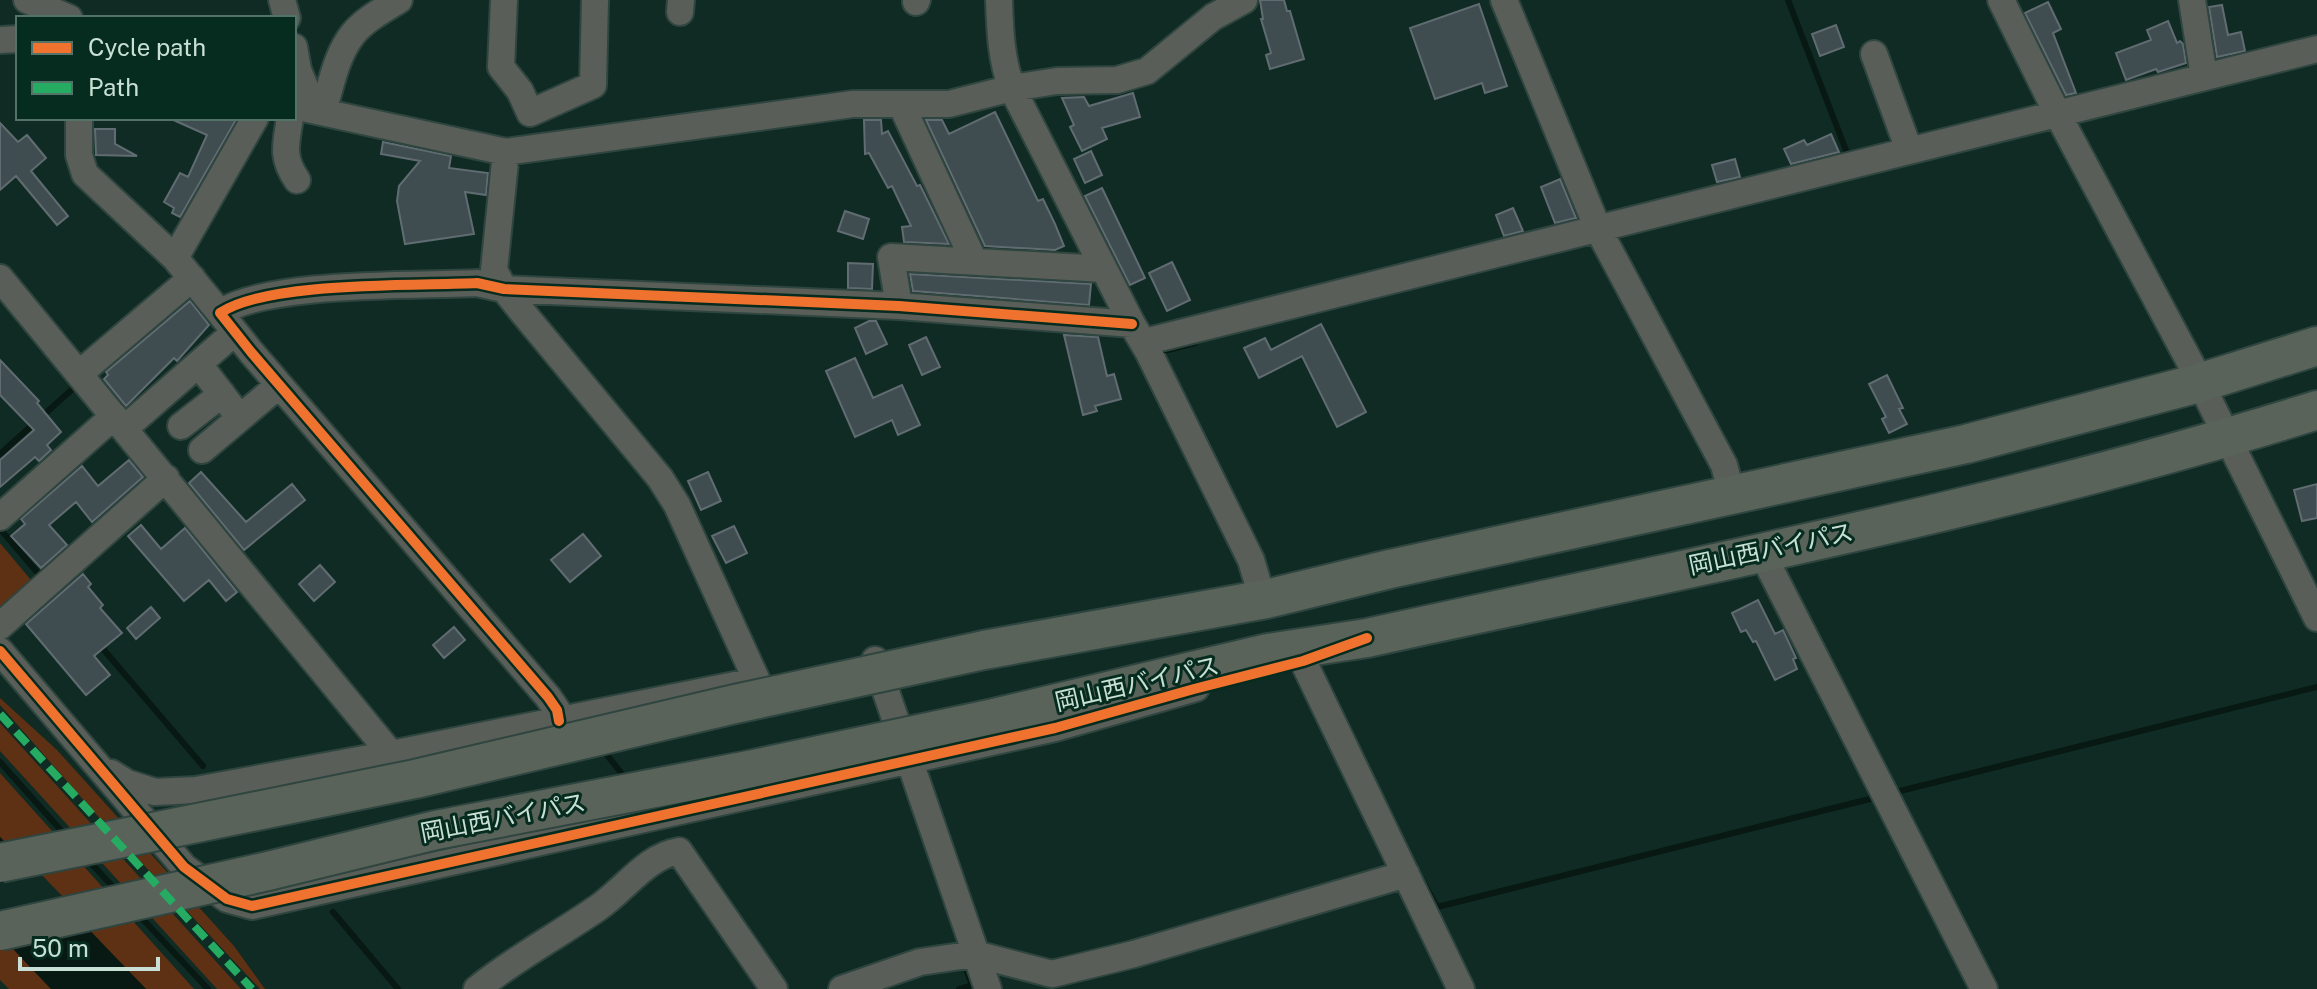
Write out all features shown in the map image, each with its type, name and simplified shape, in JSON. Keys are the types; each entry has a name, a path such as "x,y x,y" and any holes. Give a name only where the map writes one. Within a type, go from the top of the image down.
{"highway":[{"path":"0,863 415,779 720,707 984,650 1266,599 1390,569 1966,444 2199,383 2317,346"},
{"name":"岡山西バイパス","path":"0,931 436,830 749,770 994,718 1268,653 1367,638 1981,502 2226,438 2317,410"}],"street":[{"path":"27,0 64,16"},
{"path":"297,180 288,167 284,153 305,111 353,34 370,18 399,0"},
{"path":"504,0 501,67 520,91 530,113 593,85 595,0"},
{"path":"999,0 1007,77 1251,560 1259,587"},
{"path":"305,111 506,152 853,104 949,104 1012,88 1057,81 1117,80 1147,71 1213,17 1244,0"},
{"path":"1504,0 1601,235 1724,465 1732,495"},
{"path":"2001,0 2317,618"},
{"path":"2192,0 2204,77"},
{"path":"0,517 120,422 228,322 233,305 302,291 477,283 504,289 898,302 1144,344 1601,235 1909,150 2317,49"},
{"path":"1874,54 1909,150"},
{"path":"296,58 305,111"},
{"path":"901,104 974,261"},
{"path":"79,120 79,155 85,174 175,258 279,385 528,673 557,710 559,721"},
{"path":"175,258 254,120"},
{"path":"506,152 494,270 504,289 666,487 757,681"},
{"path":"898,302 891,257 1104,269"},
{"path":"0,278 391,754"},
{"path":"79,374 192,278"},
{"path":"181,426 215,384 240,418"},
{"path":"202,450 279,385"},
{"path":"0,626 166,478"},
{"path":"1761,551 1984,989"},
{"path":"98,764 127,783 155,792 196,790 559,721 1084,615 1390,569"},
{"path":"0,651 184,867 227,899 252,906 1055,728 1303,661 1367,638"},
{"path":"874,657 988,989"},
{"path":"1303,661 1461,989"},
{"path":"184,867 173,840 173,809 196,790"},
{"path":"656,815 668,853"},
{"path":"477,989 603,905 668,853 679,851 774,989"},
{"path":"842,989 920,962 975,954 1052,974 1134,954 1406,874"}],"shaded area":[{"path":"0,543 36,586 0,613"},
{"path":"0,698 57,750 234,946 265,989 260,989 94,812 0,705"},
{"path":"0,723 241,989 217,989 0,751"},
{"path":"0,773 194,989 146,989 0,837"},
{"path":"0,837 146,989 51,989 0,935"},
{"path":"0,935 51,989 9,989 0,980"}],"pier":[{"path":"9,841 94,929 0,941 0,843"}],"building":[{"path":"1260,0 1284,0 1304,59 1270,69 1266,55 1271,53 1261,19"},
{"path":"2048,2 2061,29 2053,33 2076,93 2066,95 2025,13"},
{"path":"1479,4 1507,86 1485,93 1482,83 1435,99 1410,28"},
{"path":"2222,5 2228,35 2241,32 2245,51 2217,57 2209,7"},
{"path":"2168,21 2177,43 2180,41 2183,44 2186,63 2158,72 2156,69 2126,80 2116,53 2151,40 2147,30"},
{"path":"1836,25 1844,47 1820,56 1812,34"},
{"path":"1133,93 1140,117 1102,128 1107,139 1082,151 1070,127 1074,125 1062,98 1084,97 1089,106"},
{"path":"995,112 1038,201 1043,199 1064,246 1055,250 985,246 926,120 942,120 949,134"},
{"path":"173,120 236,120 180,217 172,213 174,208 164,202 180,173 188,177 207,135"},
{"path":"864,120 881,120 882,134 888,131 917,186 920,185 949,244 904,242 902,227 911,226 892,186 888,188 869,153 865,154"},
{"path":"0,123 18,142 27,135 46,158 31,171 68,216 57,225 16,176 0,190"},
{"path":"95,129 115,129 115,144 137,156 96,155"},
{"path":"1831,134 1839,152 1791,164 1784,149 1804,140 1807,145"},
{"path":"383,142 451,156 449,168 488,173 486,195 465,192 474,234 405,244 397,201 399,186 420,161 381,154"},
{"path":"1091,151 1102,175 1085,183 1074,159"},
{"path":"1735,159 1740,177 1717,182 1712,165"},
{"path":"1560,179 1576,218 1555,223 1541,187"},
{"path":"1102,188 1145,278 1130,285 1085,196"},
{"path":"1513,208 1523,231 1504,236 1496,215"},
{"path":"845,211 869,219 863,239 838,231"},
{"path":"1172,262 1190,300 1167,311 1149,273"},
{"path":"848,263 873,264 872,289 848,288"},
{"path":"910,274 1091,284 1089,305 913,291"},
{"path":"190,301 209,325 177,361 174,358 126,406 104,379 108,375 106,372"},
{"path":"876,321 887,344 866,354 855,328"},
{"path":"1321,324 1366,412 1337,427 1302,356 1259,378 1244,348 1265,338 1271,350"},
{"path":"1064,335 1098,337 1107,376 1114,374 1121,399 1095,406 1097,411 1083,415"},
{"path":"926,337 940,367 922,375 909,345"},
{"path":"855,358 873,398 902,385 920,425 898,435 892,420 855,437 826,371"},
{"path":"0,360 39,401 37,403 61,432 47,445 51,450 39,461 35,457 0,487 0,460 34,430 0,395"},
{"path":"1887,375 1907,424 1889,433 1882,419 1886,417 1869,384"},
{"path":"129,460 143,477 92,522 76,502 49,525 67,545 41,568 11,536 25,524 21,519 82,466 98,486"},
{"path":"201,472 246,522 292,484 305,500 244,550 189,483"},
{"path":"708,472 721,501 701,510 688,481"},
{"path":"2317,484 2317,518 2302,521 2294,490"},
{"path":"141,525 161,549 185,528 237,592 226,601 209,580 184,601 128,536"},
{"path":"734,526 747,553 726,563 712,536"},
{"path":"583,534 601,556 570,582 551,560"},
{"path":"320,565 335,582 314,601 299,584"},
{"path":"83,574 91,584 88,587 103,605 100,608 122,633 94,656 110,675 86,695 26,624"},
{"path":"1758,600 1775,634 1783,630 1796,658 1793,659 1797,669 1775,680 1756,641 1753,642 1746,630 1741,632 1732,613"},
{"path":"151,607 160,618 136,639 127,628"},
{"path":"454,627 465,640 444,658 433,645"}],"waterway":[{"path":"1788,0 1849,158"},
{"path":"1156,353 1195,343"},
{"path":"0,454 77,385"},
{"path":"0,529 42,578"},
{"path":"98,643 203,766"},
{"path":"1892,793 2317,687"},
{"path":"603,750 626,779"},
{"path":"0,762 67,837"},
{"path":"1422,880 1437,907 1878,797"},
{"path":"88,860 116,890"},
{"path":"333,912 398,989"},
{"path":"137,913 208,989"},
{"path":"959,989 972,985 964,964"}],"marked path":[{"path":"0,714 252,989"}],"cycle path":[{"path":"559,721 557,710 548,697 220,313 271,295 306,290 477,283 504,289 899,306 1132,324"},
{"path":"0,651 184,867 227,899 252,906 1055,728 1303,661 1367,638"}]}
